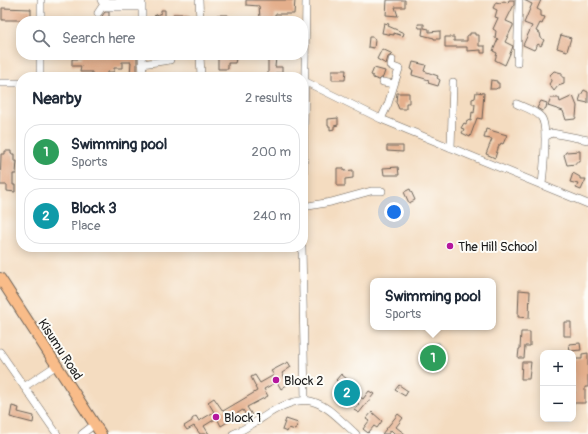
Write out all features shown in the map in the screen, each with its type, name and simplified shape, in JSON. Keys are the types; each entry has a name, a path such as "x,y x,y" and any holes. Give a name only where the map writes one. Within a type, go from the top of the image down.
{"highway":[{"name":"Kisumu Road","path":"0,278 100,434"}],"street":[{"path":"41,0 41,16"},
{"path":"101,0 102,2 142,3"},
{"path":"199,0 200,16"},
{"path":"306,0 306,16"},
{"path":"517,63 519,0"},
{"path":"98,13 102,7 142,3"},
{"path":"142,3 142,16"},
{"path":"40,60 40,72"},
{"path":"142,60 143,72"},
{"path":"142,64 170,60"},
{"path":"200,60 201,72"},
{"path":"304,72 305,60"},
{"path":"381,120 399,70 391,66 392,60"},
{"path":"383,82 394,84"},
{"path":"452,148 453,82"},
{"path":"0,83 16,83"},
{"path":"308,84 381,120 588,204"},
{"path":"517,104 542,118 544,124 545,136 542,185"},
{"path":"545,136 552,133 588,140"},
{"path":"308,206 371,191 382,191"},
{"path":"302,252 305,400"},
{"path":"0,352 57,434"},
{"path":"24,387 57,365"},
{"path":"233,434 242,431 284,405 296,400 305,400 320,404 338,417 356,434"},
{"path":"82,434 95,424"}],"water":[{"path":"437,344 440,371 429,373 426,346"}],"building":[{"path":"246,0 295,0 294,14 275,14 275,16 260,16 259,6 246,5"},
{"path":"387,0 405,0 405,7 395,7 398,16 386,15"},
{"path":"509,0 514,0 514,5 506,21 513,24 513,26 505,42 513,46 505,65 495,60 497,53 493,51 498,39 495,38 496,31 493,29 498,18 495,17 497,10 493,8 496,2 500,3 504,1 508,3"},
{"path":"524,0 541,0 537,9 541,11 541,16 545,17 542,24 540,23 536,31 540,33 541,38 544,40 541,46 538,44 534,50 523,45 532,26 524,23 532,4"},
{"path":"2,8 31,9 31,16 16,16 16,20 2,20"},
{"path":"161,10 165,10 165,16 154,16 161,13"},
{"path":"105,12 109,12 109,16 102,16"},
{"path":"173,14 189,14 188,16 174,16"},
{"path":"228,15 228,16 217,16"},
{"path":"384,23 389,24 388,26 404,33 403,36 394,33 394,35 382,33"},
{"path":"418,24 424,24 424,28 429,29 429,32 440,31 440,39 434,39 422,35 423,28 419,28"},
{"path":"470,33 479,35 479,46 485,46 485,53 481,53 481,50 467,51 467,47 445,47 445,37 454,37 454,41 467,41 467,35 470,35"},
{"path":"561,35 571,38 567,51 557,48"},
{"path":"369,37 373,37 375,40 374,48 368,47"},
{"path":"382,49 393,54 388,57 386,64 377,59"},
{"path":"72,60 137,60 137,72 130,72 131,62 122,62 122,68 114,68 114,72 80,72 81,66 72,66"},
{"path":"218,60 236,60 235,63 228,63 228,69 218,69"},
{"path":"268,60 276,60 275,67 282,67 282,72 268,72"},
{"path":"413,62 426,65 424,71 438,76 437,78 440,80 438,86 428,83 429,80 412,75 413,70 411,69"},
{"path":"374,68 385,71 383,77 379,80 373,78 371,75"},
{"path":"332,70 346,70 345,80 332,80"},
{"path":"554,71 562,73 562,77 564,77 564,84 558,86 554,91 549,84 551,81 550,75"},
{"path":"491,80 499,83 499,88 490,89"},
{"path":"584,90 588,92 588,103 579,101"},
{"path":"476,92 484,93 482,119 477,118 470,137 462,133 464,129 461,128 464,123 466,124 467,120 471,121 475,104 472,104 472,99 475,98"},
{"path":"397,93 409,93 409,103 406,103 406,109 399,109 396,102"},
{"path":"573,96 577,106 575,119 566,120 563,111 548,106 551,98 559,98 560,102"},
{"path":"541,101 547,103 546,108 542,111 537,108"},
{"path":"338,118 338,125 334,126 334,129 330,130 330,126 328,126 328,119"},
{"path":"486,129 507,135 503,144 501,143 499,145 495,158 486,154 492,139 484,138"},
{"path":"387,146 403,146 403,152 387,151"},
{"path":"5,151 11,151 11,154 14,154 14,161 16,161 16,174 13,174 13,185 15,185 15,192 7,191 7,185 0,185 1,154 5,154"},
{"path":"580,151 580,162 567,165 564,155 566,152"},
{"path":"398,167 399,175 384,175 383,168"},
{"path":"337,168 344,168 344,171 353,170 353,178 345,179 345,186 337,186"},
{"path":"573,173 580,177 580,179 586,179 581,190 576,188 578,184 570,182"},
{"path":"410,189 415,200 409,203 404,192"},
{"path":"519,290 530,291 529,318 518,317"},
{"path":"564,322 571,322 571,336 564,336"},
{"path":"521,332 530,332 530,346 525,346 524,358 518,358 520,349"},
{"path":"580,343 581,350 570,350 569,344"},
{"path":"588,353 588,387 585,387 585,403 576,403 576,359 582,359 582,354"},
{"path":"288,362 291,367 282,373 288,384 281,389 277,382 264,389 268,396 247,407 252,415 248,418 243,410 227,419 229,421 221,426 217,418 204,426 209,434 200,434 194,426 187,430 184,426 192,421 192,419 196,416 199,421 214,412 208,402 214,398 223,411 257,391 251,377 255,375 260,383 274,375 271,371"},
{"path":"522,362 531,362 529,379 521,379"},
{"path":"341,374 354,385 350,389 363,399 369,391 374,394 359,413 354,410 359,404 346,395 342,400 336,396 343,386 336,380"},
{"path":"399,385 408,391 405,396 395,390"},
{"path":"12,406 19,408 18,412 34,416 33,423 10,417"},
{"path":"372,412 382,421 377,428 374,426 368,433 363,429 369,421 366,419"},
{"path":"398,414 403,418 396,427 405,434 395,434 391,430 388,434 382,434"},
{"path":"286,419 298,423 295,430 289,428 287,432 282,430"}],"place":[{"name":"The Hill School","path":"450,246"},
{"name":"Swimming pool","path":"433,358"},
{"name":"Block 2","path":"276,380"},
{"name":"Block 3","path":"347,393"},
{"name":"Block 1","path":"216,417"}]}
